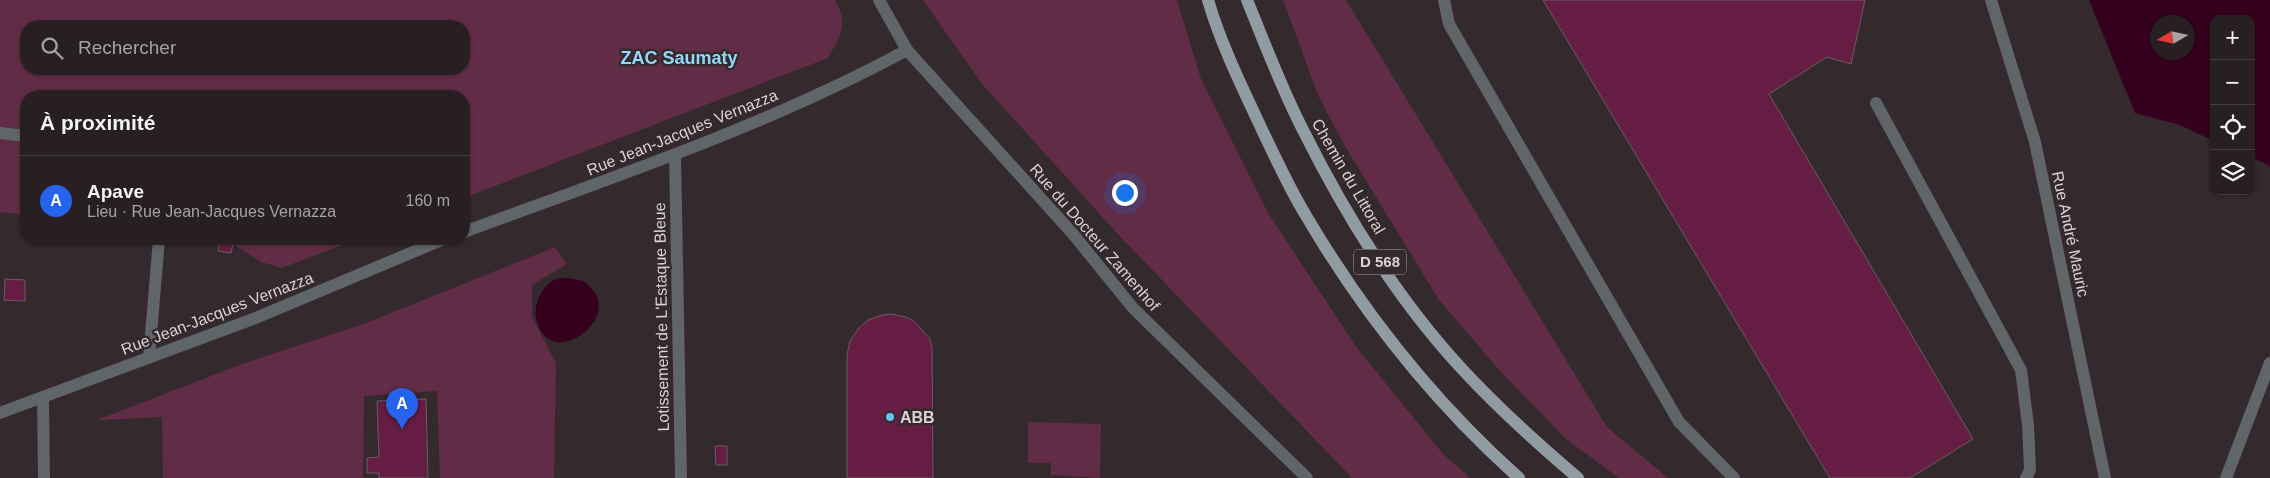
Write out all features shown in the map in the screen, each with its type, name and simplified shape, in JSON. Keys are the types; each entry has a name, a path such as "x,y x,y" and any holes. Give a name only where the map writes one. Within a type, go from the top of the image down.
{"main road":[{"name":"D 568","path":"1208,0 1239,82 1270,147 1304,213 1342,272 1393,344 1485,448 1519,478"},
{"name":"Chemin du Littoral","path":"1247,0 1304,132 1342,202 1386,270 1422,321 1462,369 1517,423 1578,478"}],"street":[{"name":"Rue du Docteur Zamenhof","path":"879,0 907,50 1073,234 1134,308 1306,478"},
{"path":"1444,0 1449,24 1679,422 1734,478"},
{"name":"Rue André Mauric","path":"1991,0 2035,142 2105,478"},
{"name":"Rue Jean-Jacques Vernazza","path":"470,230 674,155 849,81 907,50"},
{"path":"1876,103 2021,370 2028,424 2030,470 2026,478"},
{"path":"0,133 20,135"},
{"name":"Lotissement de L'Estaque Bleue","path":"674,155 681,478"},
{"path":"149,358 158,245"},
{"name":"Rue Jean-Jacques Vernazza","path":"0,413 258,317 430,245"},
{"path":"2226,478 2270,363"},
{"path":"43,397 44,478"}],"shaded area":[{"path":"0,0 835,0 842,16 840,36 828,58 470,196 470,90 20,90 20,214 0,212"},
{"path":"923,0 1177,0 1201,79 1268,213 1357,348 1443,454 1471,478 1352,478 1115,231 982,84"},
{"path":"1283,0 1346,0 1607,427 1668,478 1619,478 1566,439 1500,371 1439,300 1346,148 1318,95"},
{"path":"2089,0 2270,0 2270,166 2255,159 2255,15 2210,15 2210,139 2180,125 2135,113"},
{"path":"235,245 341,245 282,268 261,262"},
{"path":"555,247 567,264 532,285 532,317 556,363 554,478 440,478 437,391 364,396 363,478 163,478 162,417 97,420 242,364 366,323"},
{"path":"569,278 587,284 597,296 599,308 595,320 587,330 576,338 564,342 552,341 540,331 536,318 536,306 541,293 549,283 557,279"},
{"path":"1028,422 1101,424 1100,478 1051,475 1051,463 1028,463"}],"building":[{"path":"1543,0 1865,0 1851,64 1827,57 1769,94 1973,439 1910,478 1830,478"},
{"path":"219,245 233,245 231,253 218,251"},
{"path":"5,279 25,280 25,301 4,300"},
{"name":"ABB","path":"891,314 914,321 930,339 932,348 933,478 847,478 847,355 850,341 859,328 868,320"},
{"path":"426,399 428,478 379,478 379,473 367,473 367,458 379,457 377,401"},
{"path":"715,446 727,446 727,465 716,465"}],"place":[{"name":"ABB","path":"890,417"},
{"name":"Apave","path":"402,429"}],"district":[{"name":"ZAC Saumaty","path":"679,58"}]}
